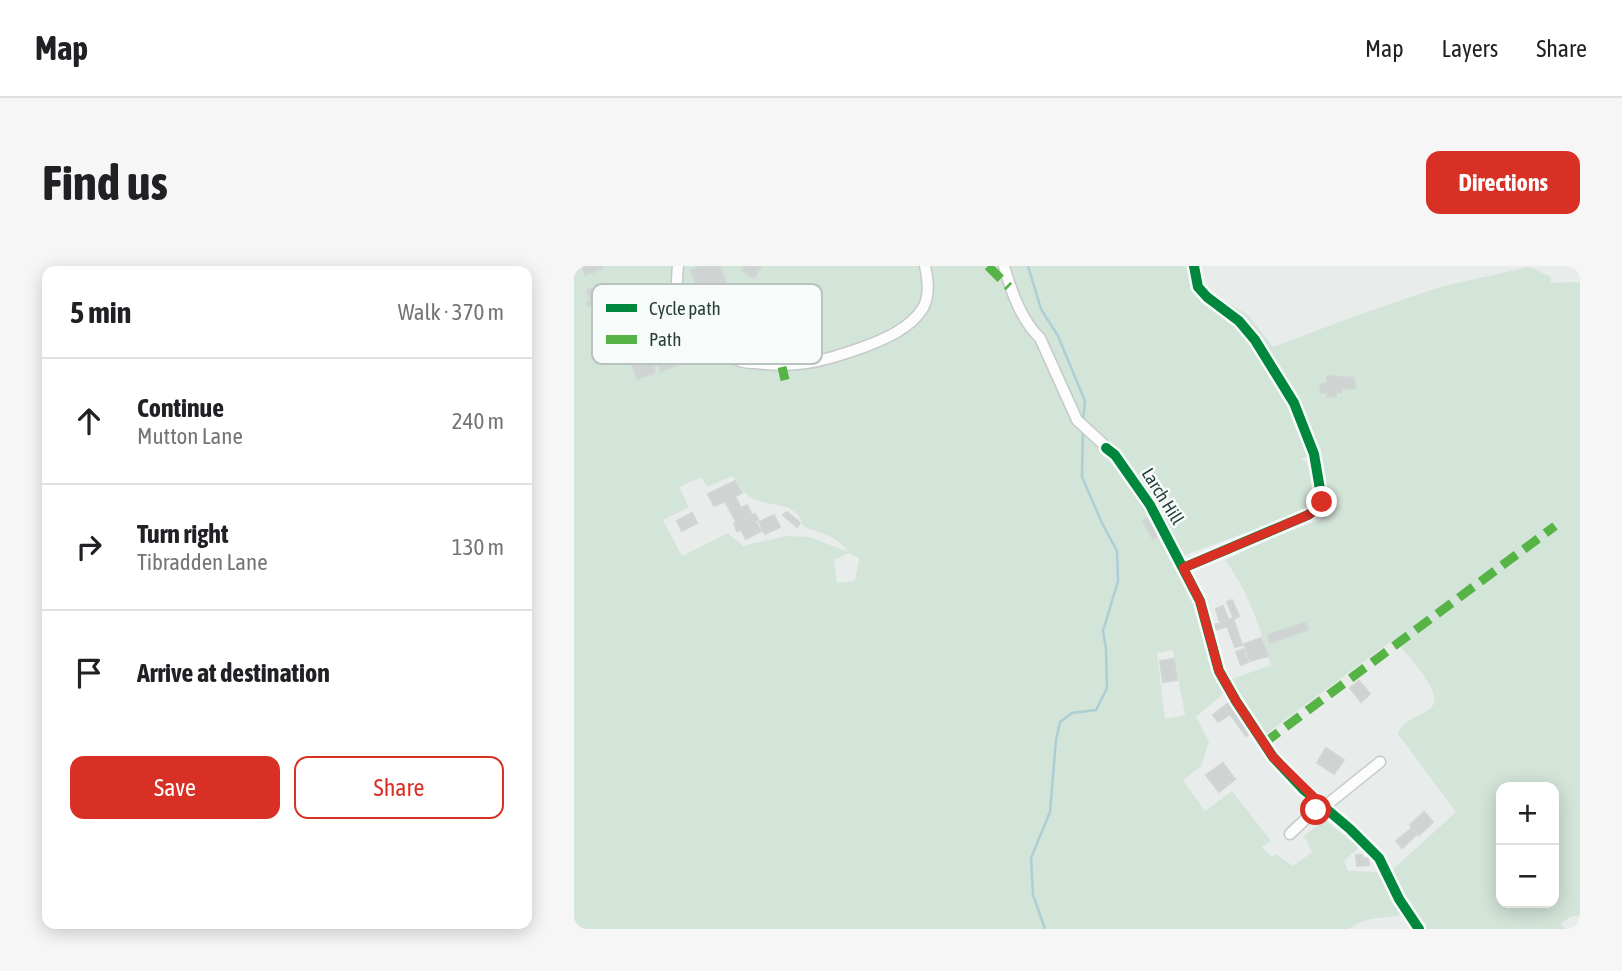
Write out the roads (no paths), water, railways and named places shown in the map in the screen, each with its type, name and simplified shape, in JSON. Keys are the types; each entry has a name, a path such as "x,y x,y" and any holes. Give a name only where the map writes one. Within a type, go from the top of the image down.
{"street":[{"path":"677,284 678,266"},
{"path":"822,360 877,342 906,326 923,307 929,285 925,266"},
{"name":"Larch Hill","path":"1004,266 1009,287 1030,328 1040,338 1077,421 1115,455 1150,505 1200,601 1219,671 1236,701 1273,757 1379,858 1399,899 1419,929"},
{"path":"1183,568 1308,515 1322,502 1314,454 1294,403 1255,340 1239,321 1198,287 1194,266"},
{"path":"760,364 779,367 804,364"},
{"path":"1290,834 1312,812 1325,807 1380,762"}],"waterway":[{"path":"1028,266 1041,309 1058,336 1085,401 1083,422"},
{"path":"1045,929 1033,895 1031,858 1050,812 1060,722 1072,713 1096,710 1107,688 1103,631 1118,581 1117,551 1082,477 1083,429"}]}
